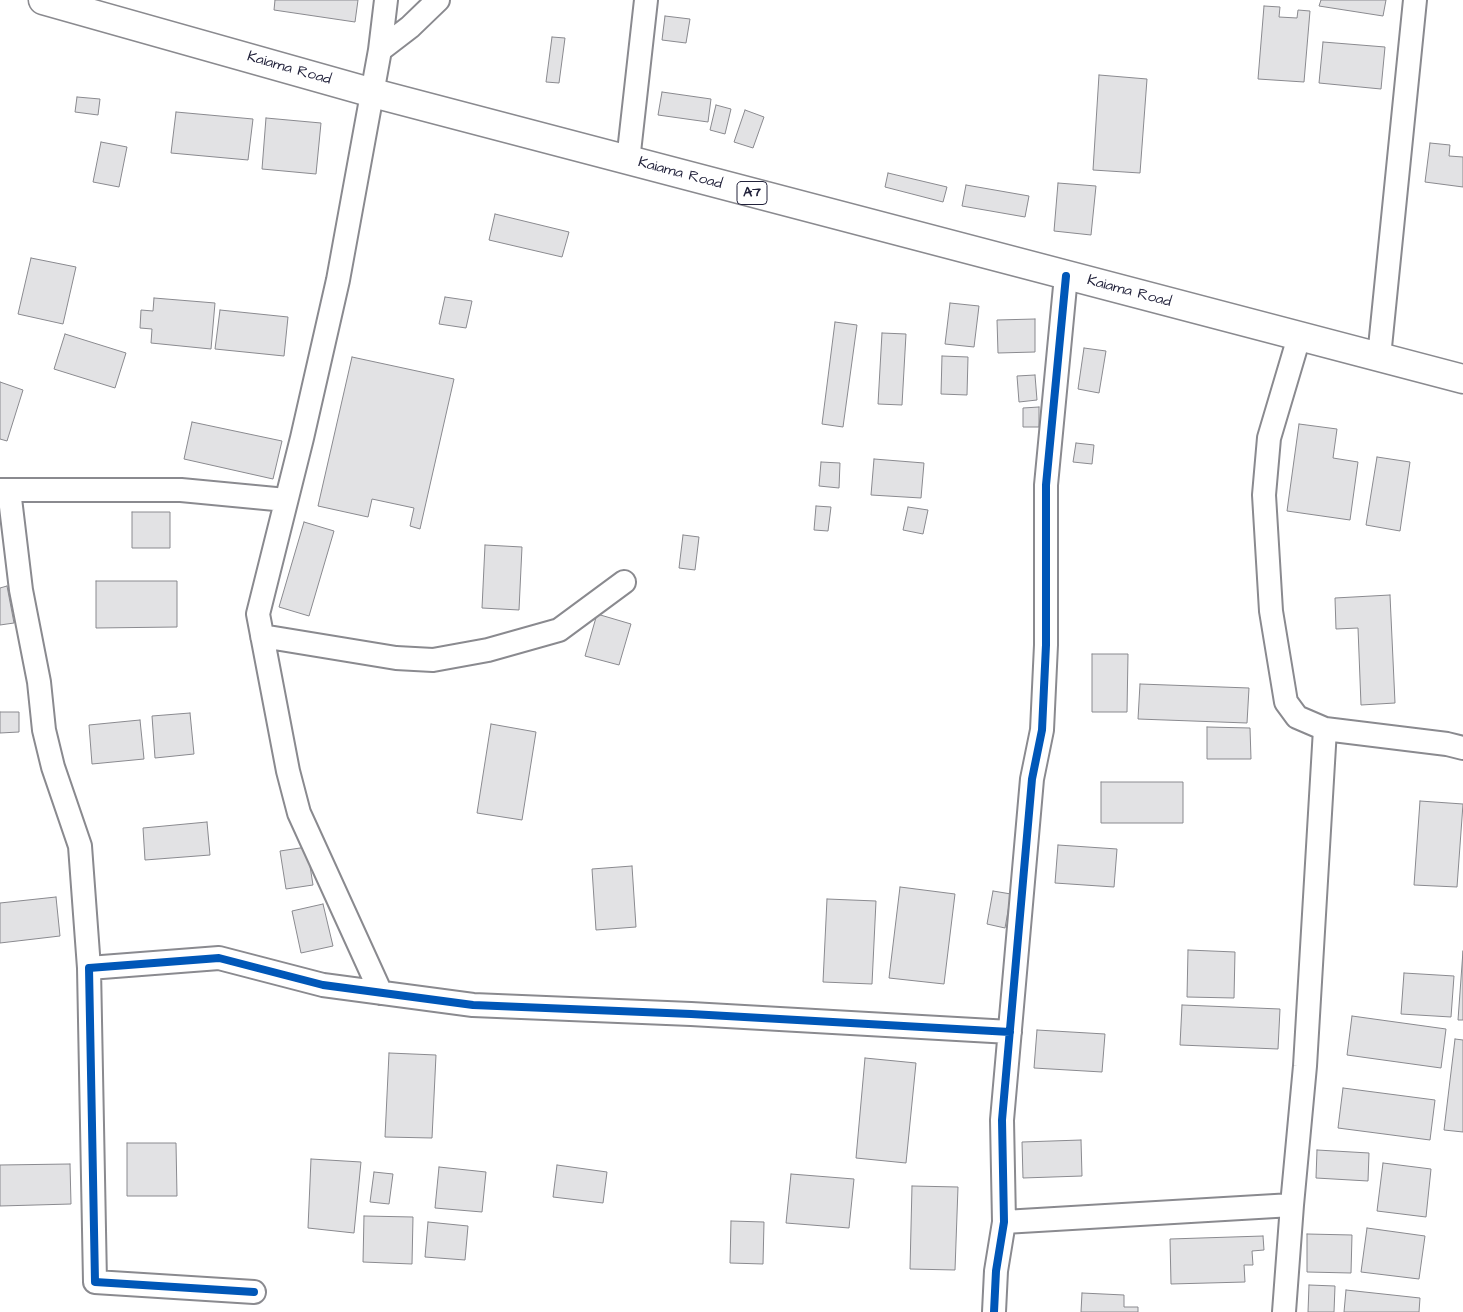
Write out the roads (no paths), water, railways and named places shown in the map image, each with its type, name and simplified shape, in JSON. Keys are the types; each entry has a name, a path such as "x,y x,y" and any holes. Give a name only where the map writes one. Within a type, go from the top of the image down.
{"highway":[{"name":"Kaiama Road","path":"43,0 70,3 373,93 1463,379"}],"street":[{"path":"381,993 299,813 288,771 258,614 338,280 373,93 386,0"},
{"path":"380,50 410,27 438,0"},
{"path":"628,160 646,0"},
{"path":"1379,358 1415,0"},
{"path":"994,1312 996,1271 1004,1222 1002,1120 1032,779 1042,730 1046,645 1046,485 1066,276"},
{"path":"1299,337 1269,438 1264,495 1272,621 1286,702 1298,716 1325,729 1447,744 1463,748"},
{"path":"254,1292 95,1282 89,968 80,846 53,767 44,730 39,682 4,490 181,490 286,500"},
{"path":"262,636 396,658 433,660 488,650 559,630 624,582"},
{"path":"1284,1312 1305,1066 1325,729"},
{"path":"89,968 218,958 324,985 473,1005 711,1015 1010,1032"},
{"path":"1004,1222 1292,1205"}]}
